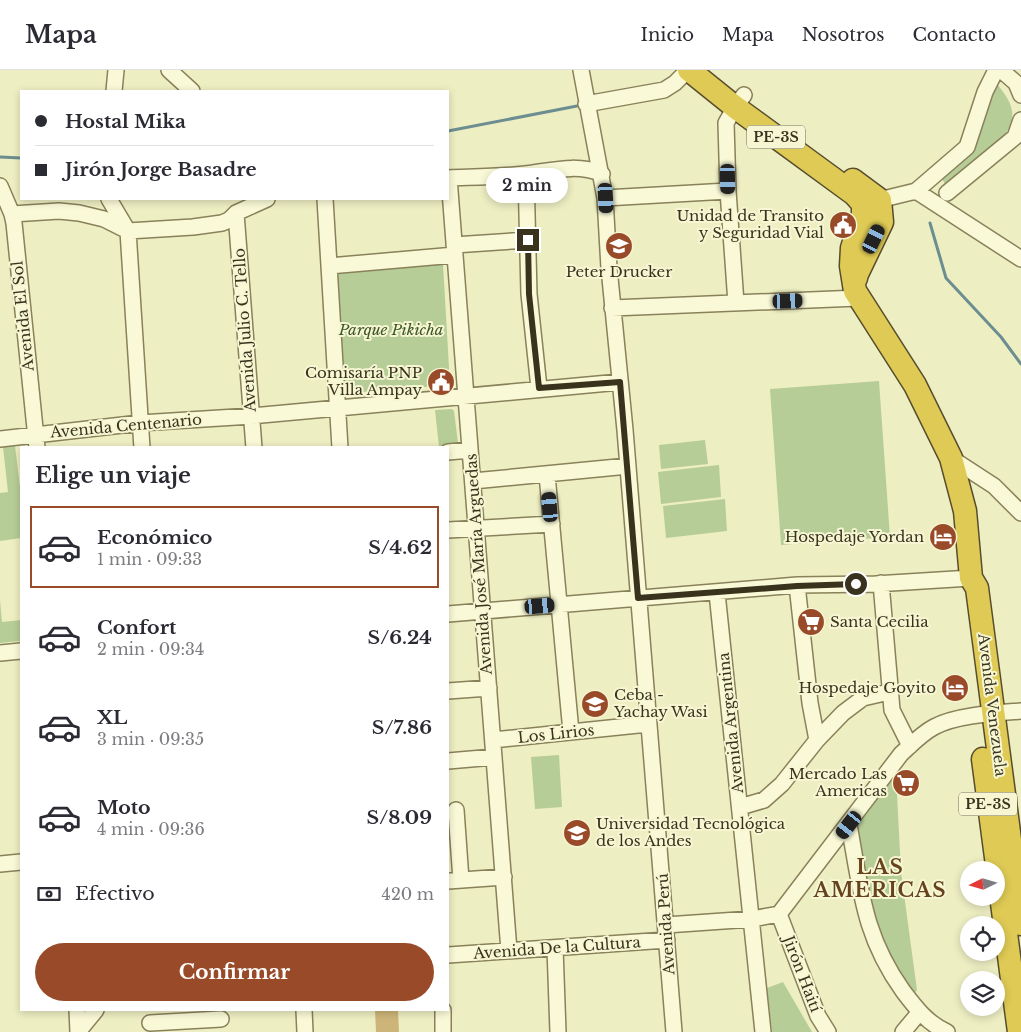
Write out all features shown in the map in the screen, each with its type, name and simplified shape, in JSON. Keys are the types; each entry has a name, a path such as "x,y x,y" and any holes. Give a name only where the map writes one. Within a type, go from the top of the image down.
{"highway":[{"name":"PE-3S","path":"689,70 739,102 854,194 871,202"},
{"path":"712,70 739,102"},
{"name":"Avenida Venezuela","path":"871,202 863,214 852,248 851,266 857,295 915,385 951,458 965,511 971,578 977,588 985,715 1019,1032"},
{"name":"Avenida Venezuela","path":"985,715 1021,924"}],"street":[{"path":"114,90 116,70"},
{"path":"169,70 191,90"},
{"name":"Avenida Perú","path":"581,70 586,104 606,198 612,308 628,466 674,1032"},
{"path":"586,104 664,90 689,70"},
{"path":"871,202 916,192 967,147 985,92 996,70"},
{"path":"1001,70 1016,83 1021,95"},
{"path":"736,303 728,191 726,123 739,102"},
{"path":"947,193 1015,136 1021,120"},
{"path":"449,178 526,174 555,169 583,168 602,174"},
{"path":"526,174 529,294 539,388"},
{"path":"935,175 947,193 947,213"},
{"name":"Avenida El Sol","path":"1,189 12,214 36,441"},
{"name":"Avenida José María Arguedas","path":"449,190 510,951"},
{"path":"606,198 728,191"},
{"path":"916,192 1021,259"},
{"path":"110,200 128,231 142,446"},
{"path":"12,214 59,211 79,213 104,219 128,231 193,227 222,223 229,220 236,213 265,200"},
{"path":"324,200 340,446"},
{"name":"Avenida Julio C. Tello","path":"236,213 254,446"},
{"path":"329,266 528,240"},
{"path":"612,308 736,303 857,295"},
{"name":"Avenida Centenario","path":"0,439 36,441 140,423 252,416 620,382"},
{"path":"449,452 470,450"},
{"path":"951,458 994,486 1021,513"},
{"path":"473,481 628,466"},
{"path":"547,475 571,732"},
{"path":"449,530 552,524"},
{"path":"449,614 797,586 971,578"},
{"path":"881,583 892,710 910,746"},
{"path":"797,586 810,703 817,740"},
{"name":"Avenida Argentina","path":"717,593 763,1032"},
{"path":"0,653 20,651"},
{"path":"449,690 489,688"},
{"path":"740,807 764,800 782,784 817,740 843,713 863,698 890,692"},
{"path":"779,914 849,825 901,754 910,746 934,727 949,721 1021,711"},
{"name":"Los Lirios","path":"493,740 648,724"},
{"path":"449,761 494,757"},
{"path":"456,810 454,881 504,877"},
{"path":"849,825 862,902 870,932 889,972 919,1013 936,1027 948,1032"},
{"path":"0,864 20,862"},
{"name":"Avenida De la Cultura","path":"449,955 555,948 667,933 779,914"},
{"name":"Jirón Haití","path":"779,914 818,1016 828,1032"},
{"path":"555,948 558,1032"},
{"path":"304,1011 306,1032"},
{"path":"443,1011 443,1032"},
{"path":"902,1032 919,1013"},
{"path":"148,1022 221,1020"}],"green space":[{"path":"994,81 1010,103 1012,111 1011,121 1007,132 999,143 947,187 940,176 960,158"},
{"name":"Parque Pikicha","path":"443,264 450,385 337,394 334,302 339,298 338,272"},
{"path":"879,381 890,537 781,545 770,389"},
{"path":"452,409 454,411 458,443 455,447 439,446 435,410"},
{"path":"705,440 708,464 661,469 659,445"},
{"path":"15,446 20,487 20,538 0,541 0,493 8,492 3,447"},
{"path":"719,465 721,497 661,504 658,472"},
{"path":"725,499 727,531 666,538 663,506"},
{"path":"0,600 2,622 20,620 20,641 0,643"},
{"path":"559,755 562,807 535,809 531,757"},
{"path":"896,774 901,872 917,990 915,993 910,993 877,934 854,825"},
{"path":"783,982 812,1032 772,1032 767,988"}],"building":[{"path":"375,1011 398,1011 399,1032 376,1032"}],"waterway":[{"path":"449,131 577,106"},
{"path":"0,157 20,158"},
{"path":"930,223 946,278 1001,337 1021,364"}],"place":[{"name":"Unidad de Transito y Seguridad Vial","path":"843,225"},
{"name":"Peter Drucker","path":"619,246"},
{"name":"Comisaría PNP Villa Ampay","path":"441,382"},
{"name":"Hospedaje Yordan","path":"943,537"},
{"name":"Santa Cecilia","path":"811,622"},
{"name":"Hospedaje Goyito","path":"955,688"},
{"name":"Ceba - Yachay Wasi","path":"595,704"},
{"name":"Mercado Las Americas","path":"906,783"},
{"name":"Universidad Tecnológica de los Andes","path":"577,833"}],"district":[{"name":"LAS AMERICAS","path":"880,878"}],"route":[{"path":"528,240 529,294 539,388 620,382 638,598 797,586 856,584"}]}
